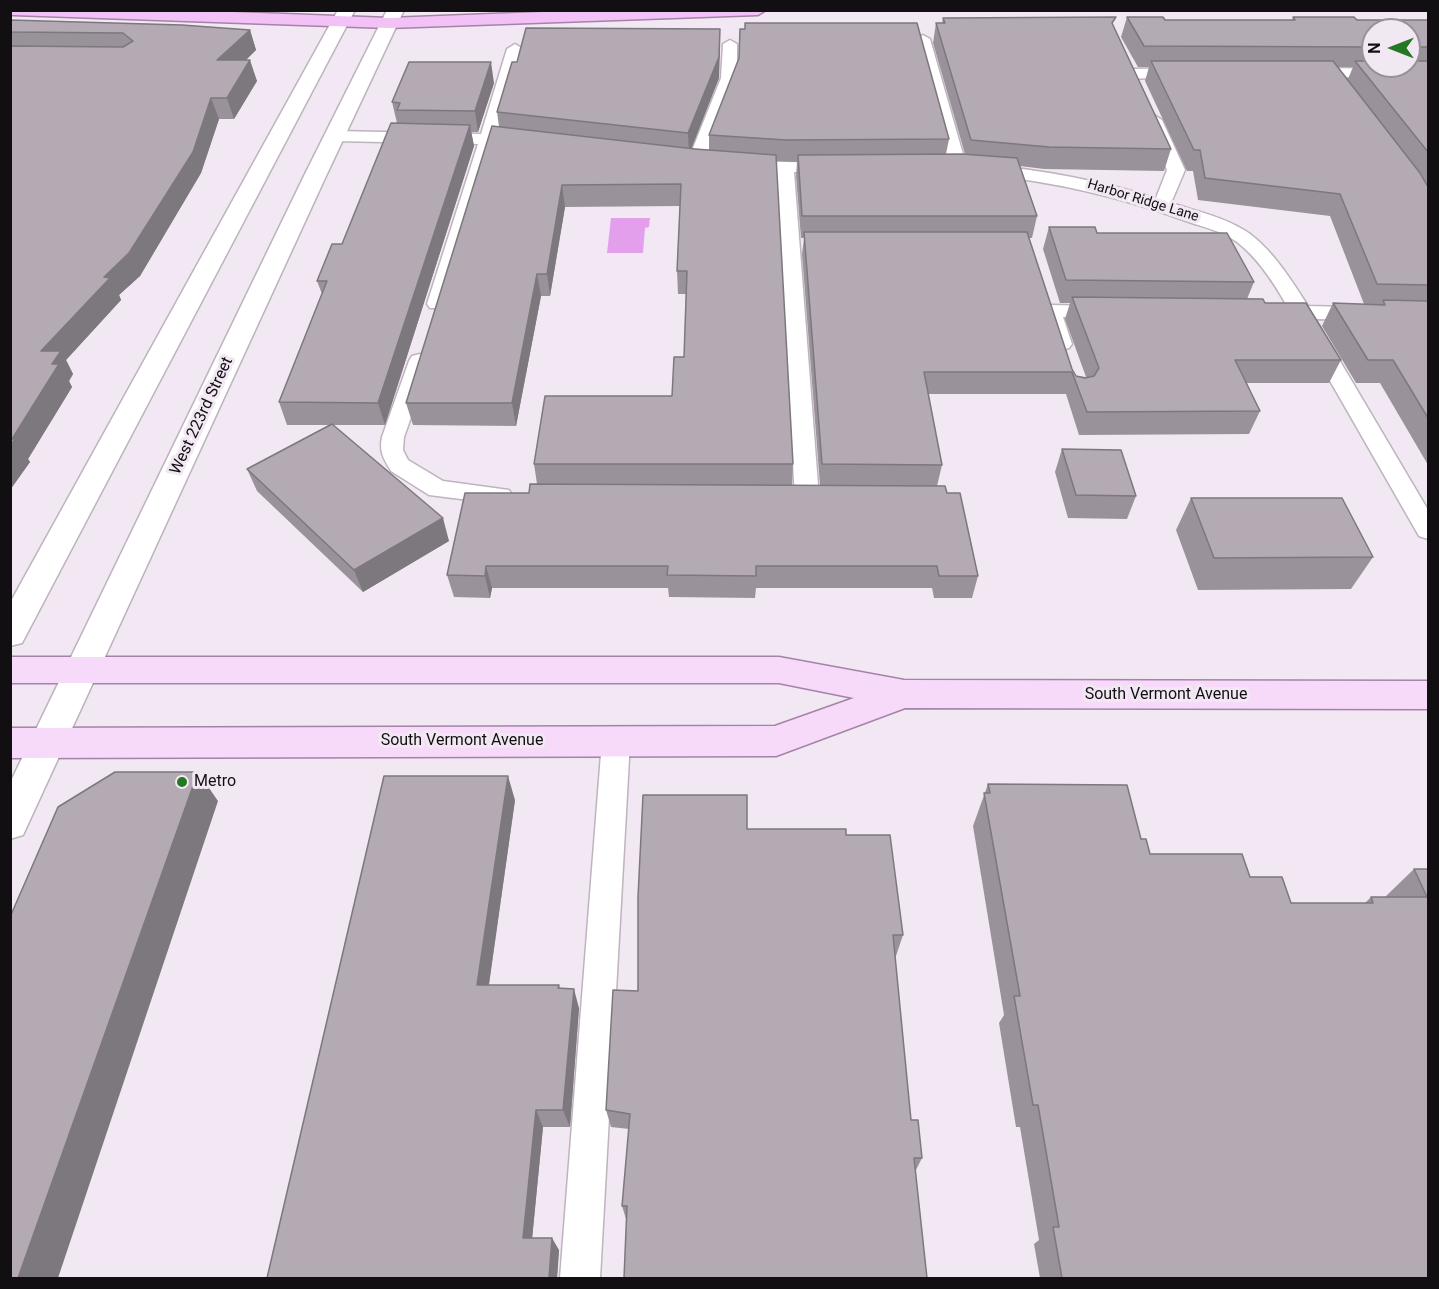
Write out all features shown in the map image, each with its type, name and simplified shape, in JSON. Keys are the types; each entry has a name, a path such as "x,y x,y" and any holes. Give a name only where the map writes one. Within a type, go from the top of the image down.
{"highway":[{"path":"13,10 344,17 758,10"}],"main road":[{"path":"10,634 344,17"},
{"name":"West 223rd Street","path":"10,823 392,17"},
{"name":"South Vermont Avenue","path":"10,670 779,670 904,694 1428,695"},
{"name":"South Vermont Avenue","path":"10,743 776,741 904,694"}],"lane":[{"path":"923,39 958,168"},
{"path":"696,163 729,78 730,44"},
{"path":"432,321 515,49"},
{"path":"1162,204 1176,170 1129,68 1202,74"},
{"path":"1295,73 1428,74"},
{"path":"1330,73 1345,92"},
{"path":"335,136 487,139 543,145"},
{"path":"675,160 785,169 852,168"},
{"name":"Harbor Ridge Lane","path":"934,168 1031,174 1087,183 1162,204 1221,227 1246,240 1267,261 1418,495 1428,530"},
{"path":"785,169 788,246 807,498"},
{"path":"788,246 812,246"},
{"path":"1044,289 1068,361"},
{"path":"1050,311 1122,312"},
{"path":"1265,312 1428,315"},
{"path":"426,343 393,437 391,450 399,465 437,489 462,494 524,497"},
{"path":"784,498 830,498"},
{"path":"580,1278 616,741"}],"shaded area":[{"path":"611,218 650,218 649,227 645,228 643,253 607,253"}],"building":[{"path":"1116,17 1112,23 1171,149 1049,147 971,140 936,23 945,23 943,18"},
{"path":"1127,17 1163,17 1165,20 1295,20 1293,17 1354,17 1361,20 1361,47 1144,46"},
{"path":"10,20 182,25 250,30 217,60 250,60 227,98 211,98 193,152 129,253 104,277 110,278 41,351 61,351 52,364 59,364 12,439 15,439 10,446 10,46 123,47 133,41 123,33 10,32"},
{"path":"1421,20 1428,20 1428,47 1421,47"},
{"path":"745,23 917,23 949,139 786,140 709,135 739,58 740,29 745,29"},
{"path":"526,28 720,29 719,57 688,133 497,112 512,62 517,62"},
{"path":"1151,61 1333,61 1420,173 1428,187 1428,285 1377,284 1340,194 1205,178 1200,150 1194,150"},
{"path":"1421,61 1428,61 1428,152 1369,78 1421,78"},
{"path":"409,62 491,62 475,111 397,110 400,103 392,102"},
{"path":"391,123 470,125 378,403 279,402 327,281 317,281 332,244 342,244"},
{"path":"492,126 695,149 776,155 793,464 534,464 545,396 672,396 674,357 684,357 687,271 677,271 681,184 562,185 547,274 537,274 512,403 406,403"},
{"path":"962,154 1017,158 1037,216 802,216 798,155"},
{"path":"1049,227 1095,227 1097,233 1227,233 1254,282 1066,280"},
{"path":"804,232 1027,232 1076,376 1085,378 1094,376 1099,368 1072,297 1263,299 1265,303 1306,303 1341,360 1235,360 1260,411 1087,412 1072,372 924,372 942,465 822,464"},
{"path":"1383,300 1428,301 1428,418 1393,360 1368,360 1333,303 1385,305"},
{"path":"332,424 443,518 354,570 247,469"},
{"path":"1062,449 1121,450 1136,496 1076,495"},
{"path":"530,484 945,486 947,493 960,493 978,576 939,576 937,566 756,566 756,576 667,575 668,566 486,566 485,576 447,575 465,493 529,493"},
{"path":"1191,498 1342,498 1373,557 1214,558"},
{"path":"115,772 198,772 18,1278 10,1278 10,917 58,807"},
{"path":"384,776 508,776 477,985 559,985 558,988 574,989 563,1110 536,1110 523,1238 552,1238 549,1278 267,1278"},
{"path":"988,784 1127,785 1141,839 1146,839 1150,854 1242,854 1250,877 1282,877 1291,903 1373,903 1371,897 1427,897 1414,869 1428,869 1428,1278 1062,1278 1053,1227 1059,1227 1038,1105 1033,1105 1014,996 1020,996 984,793 990,793"},
{"path":"643,795 747,795 747,829 846,829 846,835 890,835 903,935 893,935 911,1120 918,1120 922,1158 914,1158 927,1278 624,1278 627,1206 622,1206 630,1114 606,1110 613,990 638,991 638,897"}],"place":[{"name":"Metro","path":"182,782"}]}
